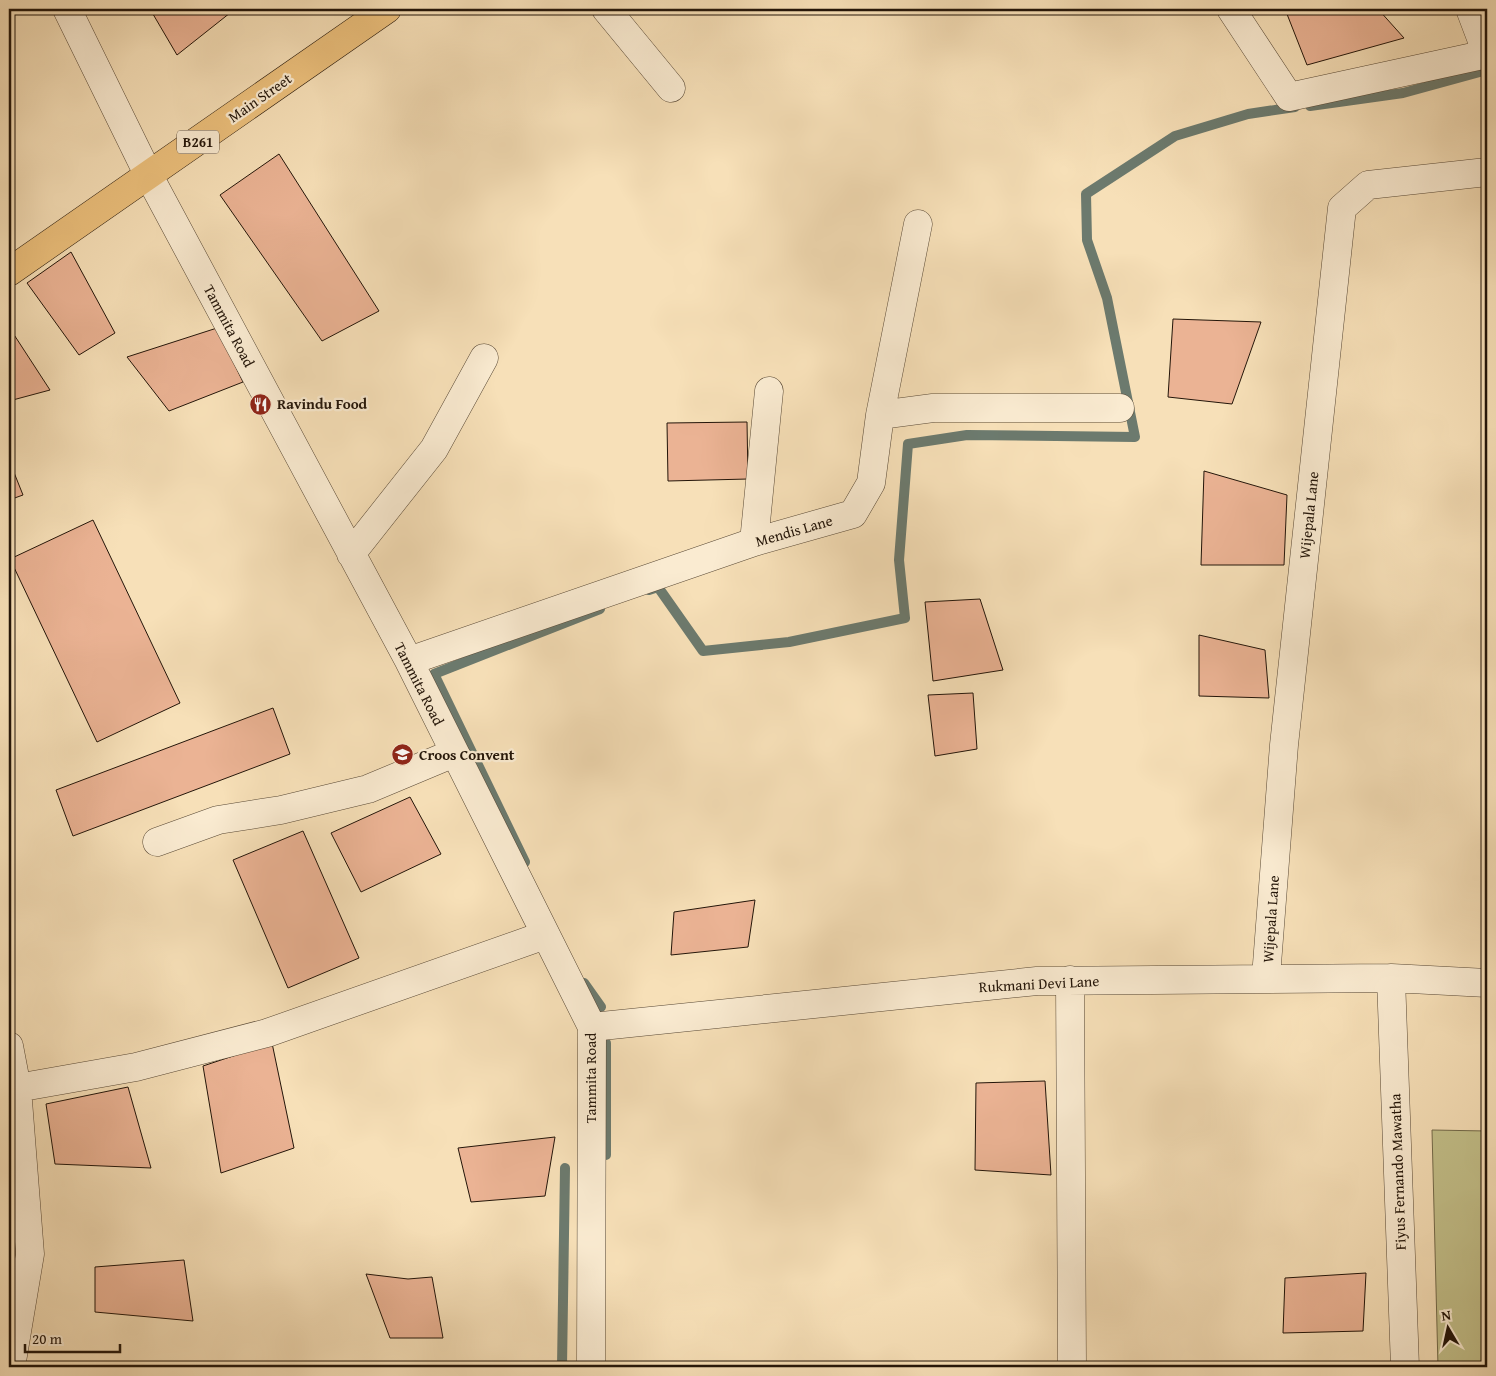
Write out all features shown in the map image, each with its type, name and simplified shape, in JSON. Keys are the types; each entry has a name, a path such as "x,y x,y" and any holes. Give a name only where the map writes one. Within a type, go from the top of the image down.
{"main road":[{"name":"Main Street","path":"9,272 387,9"}],"street":[{"name":"Tammita Road","path":"67,9 149,176 409,661 544,935 592,1027 591,1367"},
{"path":"606,9 671,88"},
{"path":"1231,9 1288,97 1487,54 1470,9"},
{"name":"Wijepala Lane","path":"1266,977 1284,745 1342,208 1368,185 1487,172"},
{"name":"Mendis Lane","path":"409,661 754,542 853,514 871,483 880,415 918,224"},
{"path":"351,554 434,449 484,358"},
{"path":"754,542 770,391"},
{"path":"880,415 933,408 1120,408"},
{"path":"157,842 218,820 281,810 368,789 454,753"},
{"path":"16,1088 136,1067 267,1033 544,935"},
{"name":"Rukmani Devi Lane","path":"592,1027 1037,981 1266,977 1391,978 1487,983"},
{"name":"Fiyus Fernando Mawatha","path":"1391,978 1405,1367"},
{"path":"1070,980 1072,1367"},
{"path":"9,1046 16,1088 30,1254 11,1367"}],"shaded area":[{"path":"1432,1130 1487,1131 1487,1367 1438,1367"}],"building":[{"path":"150,9 235,9 177,55"},
{"path":"1285,9 1378,9 1404,38 1307,65"},
{"path":"279,154 379,311 322,341 220,195"},
{"path":"71,252 115,333 79,355 27,283"},
{"path":"1173,319 1261,322 1232,404 1168,397"},
{"path":"9,327 50,390 9,401"},
{"path":"217,328 243,382 169,411 127,357"},
{"path":"747,422 748,479 668,481 667,423"},
{"path":"9,460 23,495 9,500"},
{"path":"1204,471 1287,495 1284,565 1201,565"},
{"path":"93,520 180,703 97,742 10,559"},
{"path":"980,599 1003,670 933,681 925,602"},
{"path":"1199,635 1265,650 1269,698 1199,696"},
{"path":"973,693 977,749 935,756 928,695"},
{"path":"273,708 290,754 73,836 56,790"},
{"path":"410,797 441,854 361,892 331,833"},
{"path":"303,831 359,958 288,988 233,860"},
{"path":"755,900 748,947 671,955 674,912"},
{"path":"272,1043 294,1148 221,1173 203,1066"},
{"path":"1045,1081 1051,1175 975,1170 976,1083"},
{"path":"128,1087 151,1168 55,1164 46,1104"},
{"path":"555,1137 545,1196 471,1202 458,1148"},
{"path":"184,1260 193,1321 95,1312 95,1267"},
{"path":"1366,1273 1363,1331 1283,1333 1285,1278"},
{"path":"366,1274 408,1279 432,1277 443,1338 390,1338"}],"waterway":[{"path":"1310,106 1403,93 1487,70"},
{"path":"649,590 658,587 703,651 789,642 905,618 899,560 908,444 967,435 1135,437 1107,298 1087,240 1086,194 1175,136 1248,114 1295,107"},
{"path":"525,862 434,674 600,609"},
{"path":"584,983 601,1007"},
{"path":"606,1043 606,1155"},
{"path":"562,1367 565,1168"}],"place":[{"name":"Ravindu Food","path":"261,404"},
{"name":"Croos Convent","path":"403,755"}]}
